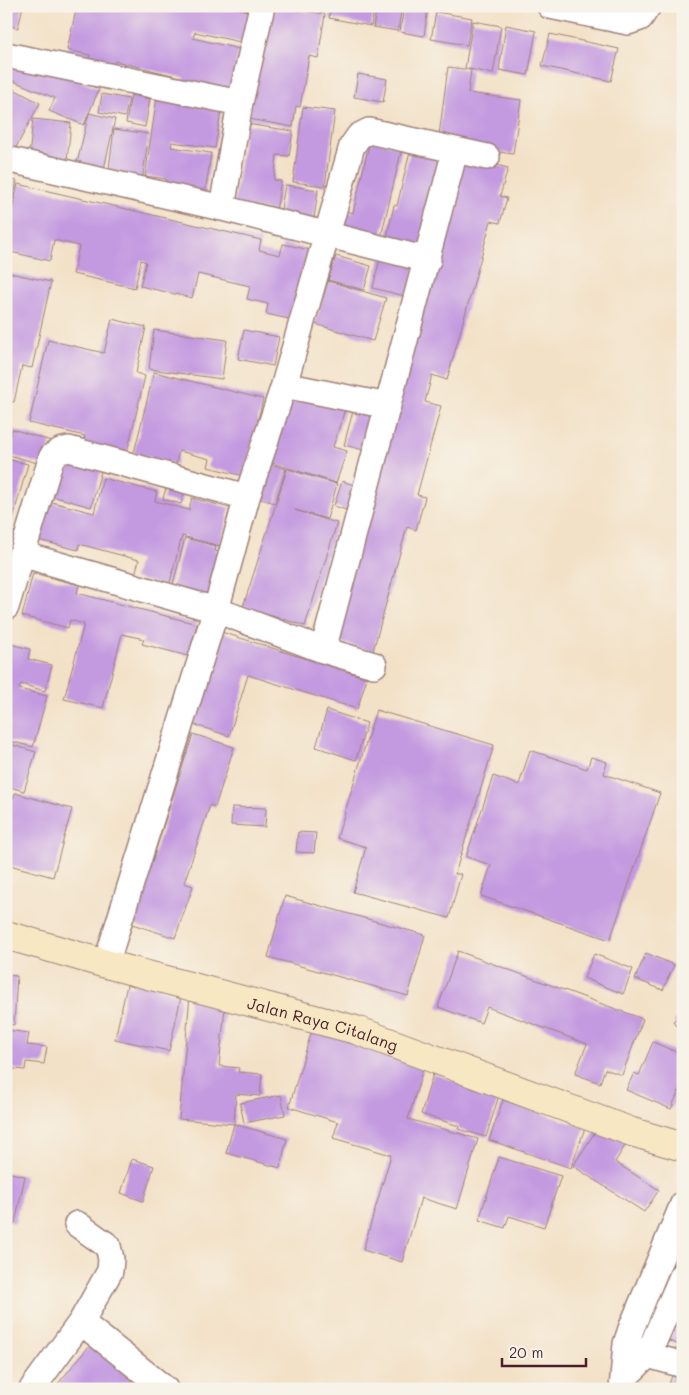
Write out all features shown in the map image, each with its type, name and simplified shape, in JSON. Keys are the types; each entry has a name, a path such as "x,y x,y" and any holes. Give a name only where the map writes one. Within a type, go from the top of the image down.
{"street":[{"path":"222,208 240,104 262,6"},
{"path":"550,6 628,22 640,18 648,6"},
{"path":"6,56 240,104"},
{"path":"106,964 216,610 247,496 284,385 352,146 359,136 369,131 487,157"},
{"path":"323,650 428,260 455,151"},
{"path":"6,159 222,208 428,260"},
{"path":"284,385 388,406"},
{"path":"6,607 52,456 60,450 69,449 247,496"},
{"path":"21,554 216,610 323,650 374,665"},
{"name":"Jalan Raya Citalang","path":"6,935 106,964 356,1030 632,1132 683,1147"},
{"path":"623,1383 626,1344 683,1204"},
{"path":"32,1389 81,1322 110,1271 111,1259 108,1246 77,1224"},
{"path":"623,1383 648,1355 683,1274"},
{"path":"81,1322 165,1389"},
{"path":"626,1344 648,1355 683,1366"}],"building":[{"path":"6,6 23,6 18,28 6,25"},
{"path":"77,6 228,6 252,12 245,43 195,32 193,38 239,49 228,97 182,86 184,78 115,61 112,73 87,67 90,55 67,50"},
{"path":"269,6 325,14 318,58 309,56 300,107 296,106 293,127 249,119"},
{"path":"300,6 318,6 318,10"},
{"path":"331,6 375,6 371,26 329,18"},
{"path":"377,6 402,6 398,31 373,27"},
{"path":"404,6 428,8 424,36 400,32"},
{"path":"436,12 472,18 467,45 431,39"},
{"path":"473,21 501,26 493,74 465,68"},
{"path":"506,25 536,31 528,75 499,70"},
{"path":"550,34 619,49 611,81 542,66"},
{"path":"6,61 38,64 99,89 84,125 49,111 55,98 6,78"},
{"path":"448,67 471,70 468,93 521,100 513,154 438,143"},
{"path":"358,74 387,79 383,102 354,97"},
{"path":"6,85 40,103 13,153 6,150"},
{"path":"102,94 129,99 125,117 99,112"},
{"path":"131,95 150,99 145,127 126,123"},
{"path":"157,97 222,106 215,148 172,142 171,147 211,153 205,194 165,188 166,179 145,176"},
{"path":"303,107 335,111 325,186 293,182"},
{"path":"89,113 115,119 104,169 77,163"},
{"path":"33,119 71,123 67,161 29,157"},
{"path":"246,124 293,131 289,156 277,155 274,180 281,181 276,211 234,205"},
{"path":"114,129 149,134 142,181 108,176"},
{"path":"370,140 402,148 381,237 338,227 342,210 353,213"},
{"path":"411,147 450,156 428,247 387,237 394,205 397,206"},
{"path":"462,156 508,168 500,196 507,198 500,223 491,221 447,380 432,375 425,402 441,406 417,495 425,497 416,530 407,527 373,651 332,640"},
{"path":"6,179 17,181 7,223 6,223"},
{"path":"18,184 261,240 259,250 280,255 283,244 315,251 298,321 266,314 268,304 247,299 250,286 198,274 192,298 140,286 146,262 141,260 135,288 73,274 79,246 54,240 50,261 6,251 6,235"},
{"path":"285,185 318,190 313,226 279,221"},
{"path":"336,256 371,266 364,290 328,280"},
{"path":"380,258 415,266 408,297 373,288"},
{"path":"6,272 51,282 32,368 22,366 14,402 6,401"},
{"path":"328,281 386,298 373,341 315,324"},
{"path":"112,319 146,327 136,373 145,376 125,461 82,451 85,436 29,423 48,340 104,353"},
{"path":"154,330 227,340 222,379 149,369"},
{"path":"244,330 279,337 273,366 238,359"},
{"path":"154,372 263,399 244,476 208,467 210,459 179,451 176,464 134,453"},
{"path":"288,392 345,409 333,447 347,451 336,483 266,461"},
{"path":"353,411 380,418 372,452 344,445"},
{"path":"12,429 51,441 44,465 6,454"},
{"path":"6,459 28,464 12,521 6,520"},
{"path":"62,460 101,471 91,507 52,496"},
{"path":"264,462 286,469 275,503 254,497"},
{"path":"287,469 337,484 327,519 295,510 337,523 305,626 243,607"},
{"path":"103,478 157,492 155,501 189,510 192,498 230,508 220,546 182,536 169,586 134,578 139,560 79,544 78,550 38,540 48,501 94,513"},
{"path":"168,481 186,486 181,504 163,499"},
{"path":"342,481 363,488 356,513 334,506"},
{"path":"6,529 15,532 10,550 6,549"},
{"path":"185,538 216,546 215,551 225,554 214,598 172,588"},
{"path":"33,573 79,585 77,593 197,624 188,656 142,644 144,639 122,634 103,708 64,699 84,624 70,620 68,628 22,616"},
{"path":"215,630 367,678 357,709 248,675 229,736 186,722"},
{"path":"10,644 30,649 28,659 52,665 45,691 21,684 19,689 47,696 33,747 6,740 10,723 6,722 6,659"},
{"path":"327,710 367,723 356,760 316,747"},
{"path":"376,710 494,745 455,874 461,874 449,918 353,892 366,847 337,838"},
{"path":"193,734 234,747 215,807 210,805 184,883 193,886 175,938 123,921 141,868 149,871"},
{"path":"6,743 36,752 24,791 6,786"},
{"path":"530,750 587,769 591,757 607,762 604,774 660,793 610,940 481,896 491,865 466,857 493,776 519,785"},
{"path":"15,793 72,809 53,877 6,864 6,801 12,802"},
{"path":"232,807 266,808 265,827 231,825"},
{"path":"298,832 316,833 314,853 296,852"},
{"path":"285,896 425,935 408,996 268,957"},
{"path":"458,951 643,1019 622,1075 605,1069 600,1083 575,1074 587,1044 487,1007 481,1023 438,1007"},
{"path":"646,953 674,965 663,990 635,979"},
{"path":"594,954 633,969 623,994 584,978"},
{"path":"6,975 17,976 14,1025 6,1024"},
{"path":"136,977 181,997 169,1051 115,1039 127,985 134,987"},
{"path":"190,995 226,998 219,1066 239,1068 238,1072 262,1074 260,1096 236,1094 234,1124 179,1119"},
{"path":"683,1014 683,1034 673,1021"},
{"path":"314,1023 425,1063 408,1119 478,1139 457,1209 421,1198 402,1262 363,1250 391,1155 333,1138 338,1122 289,1107"},
{"path":"6,1030 29,1033 27,1045 47,1047 44,1064 26,1062 25,1070 6,1068"},
{"path":"653,1042 683,1055 683,1081 671,1109 626,1090 634,1073 639,1075"},
{"path":"433,1074 471,1086 501,1089 486,1137 458,1129 459,1126 421,1114"},
{"path":"281,1095 285,1115 244,1123 240,1103"},
{"path":"503,1100 585,1128 571,1168 489,1140"},
{"path":"601,1123 628,1141 615,1162 659,1190 644,1212 573,1166"},
{"path":"234,1124 287,1139 280,1168 226,1153"},
{"path":"499,1157 561,1176 544,1227 509,1216 505,1228 479,1220"},
{"path":"132,1159 154,1166 143,1201 121,1193"},
{"path":"6,1172 25,1176 15,1223 6,1221"},
{"path":"683,1305 683,1346 669,1341"},
{"path":"91,1344 144,1389 57,1389 56,1386"},
{"path":"675,1368 683,1371 683,1389 667,1389"}]}
